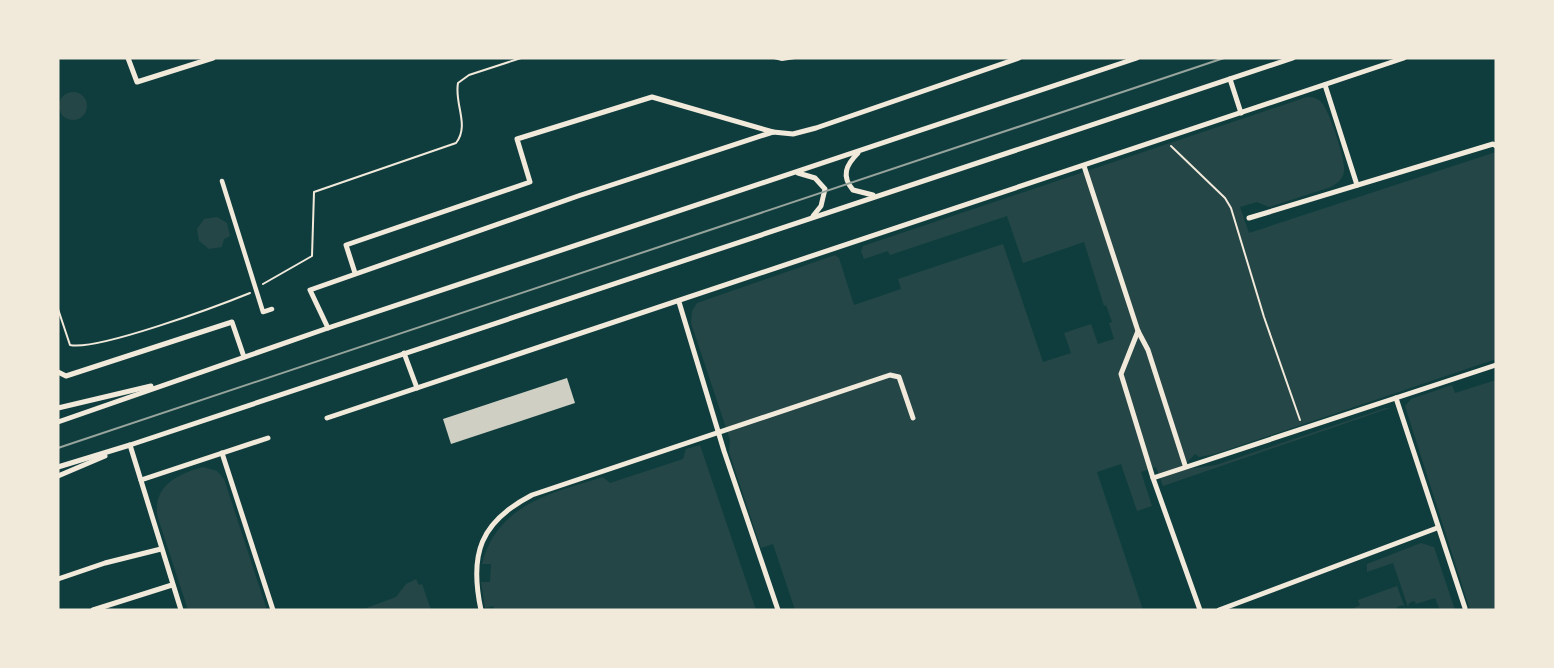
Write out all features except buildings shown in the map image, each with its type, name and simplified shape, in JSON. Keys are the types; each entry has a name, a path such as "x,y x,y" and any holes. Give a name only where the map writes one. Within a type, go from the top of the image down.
{"street":[{"path":"128,58 137,82 213,58"},
{"path":"994,58 996,65"},
{"path":"355,273 346,245 530,182 517,139 652,97 773,132 793,134 1019,58"},
{"path":"58,422 327,328 1137,58"},
{"path":"58,467 1293,58"},
{"path":"327,418 1404,58"},
{"path":"1230,79 1241,113"},
{"path":"1325,85 1357,185"},
{"path":"327,328 310,290 578,196 773,132"},
{"path":"1249,218 1493,144 1496,146"},
{"path":"860,151 847,167 850,188 857,192 880,195"},
{"path":"1084,166 1185,465"},
{"path":"795,173 816,178 825,189 821,205 810,218"},
{"path":"222,181 264,312 272,309"},
{"path":"679,302 778,610"},
{"path":"58,372 66,376 232,322 244,357"},
{"path":"1138,331 1121,374 1153,478 1200,610"},
{"path":"404,353 417,388"},
{"path":"1153,478 1185,465 1496,365"},
{"path":"58,408 107,398 198,373"},
{"path":"481,610 475,579 480,545 495,521 533,495 890,375 899,377 913,418"},
{"path":"1396,398 1465,608"},
{"path":"141,480 268,438"},
{"path":"58,476 130,445"},
{"path":"130,445 180,610"},
{"path":"222,453 273,610"},
{"path":"1219,610 1437,528"},
{"path":"58,579 105,563 161,549"},
{"path":"93,610 172,584"}],"path":[{"path":"58,309 70,345 79,346 124,336 235,299 257,288 312,256 314,192 456,143 462,135 463,125 456,93 458,83 469,75 521,58"},
{"path":"774,58 795,58"},
{"path":"1168,137 1171,146 1225,198 1231,208 1302,428"}],"shaded area":[{"path":"73,92 83,96 87,106 83,116 73,120 63,116 59,106 63,96"},
{"path":"1307,97 1320,101 1329,115 1344,165 1343,176 1331,187 1269,207 1257,202 1240,207 1249,233 1496,152 1496,359 1215,454 1199,457 1195,454 1180,470 1216,465 1390,408 1163,486 1156,467 1141,472 1152,506 1137,511 1121,464 1097,472 1143,610 795,610 773,544 761,548 729,452 730,440 691,323 692,311 697,303 835,255 839,258 854,305 901,289 898,279 1003,244 1043,362 1071,353 1064,333 1091,324 1098,344 1114,339 1109,323 1112,322 1106,305 1104,306 1084,242 1023,263 1007,216 890,255 888,251 864,259 861,251 863,246"},
{"path":"217,217 227,223 230,236 224,239 222,247 209,249 199,241 197,229 204,219"},
{"path":"1496,380 1496,610 1470,610 1405,406 1411,399 1452,385 1455,393"},
{"path":"700,445 756,610 485,608 481,582 490,582 491,564 482,564 489,544 513,514 565,489 603,477 610,483 683,459 686,449"},
{"path":"203,467 217,471 224,479 267,610 188,610 158,518 157,507 158,498 168,484 175,478"},
{"path":"1421,543 1434,547 1455,610 1440,610 1435,598 1416,604 1414,601 1409,603 1408,607 1393,563 1367,572 1367,564"},
{"path":"416,579 419,585 422,584 431,610 361,610 396,597 406,584"},
{"path":"1397,586 1405,608 1403,605 1397,607 1397,610 1350,610 1360,605 1358,600"}],"tram line":[{"path":"58,448 1224,58"}]}
